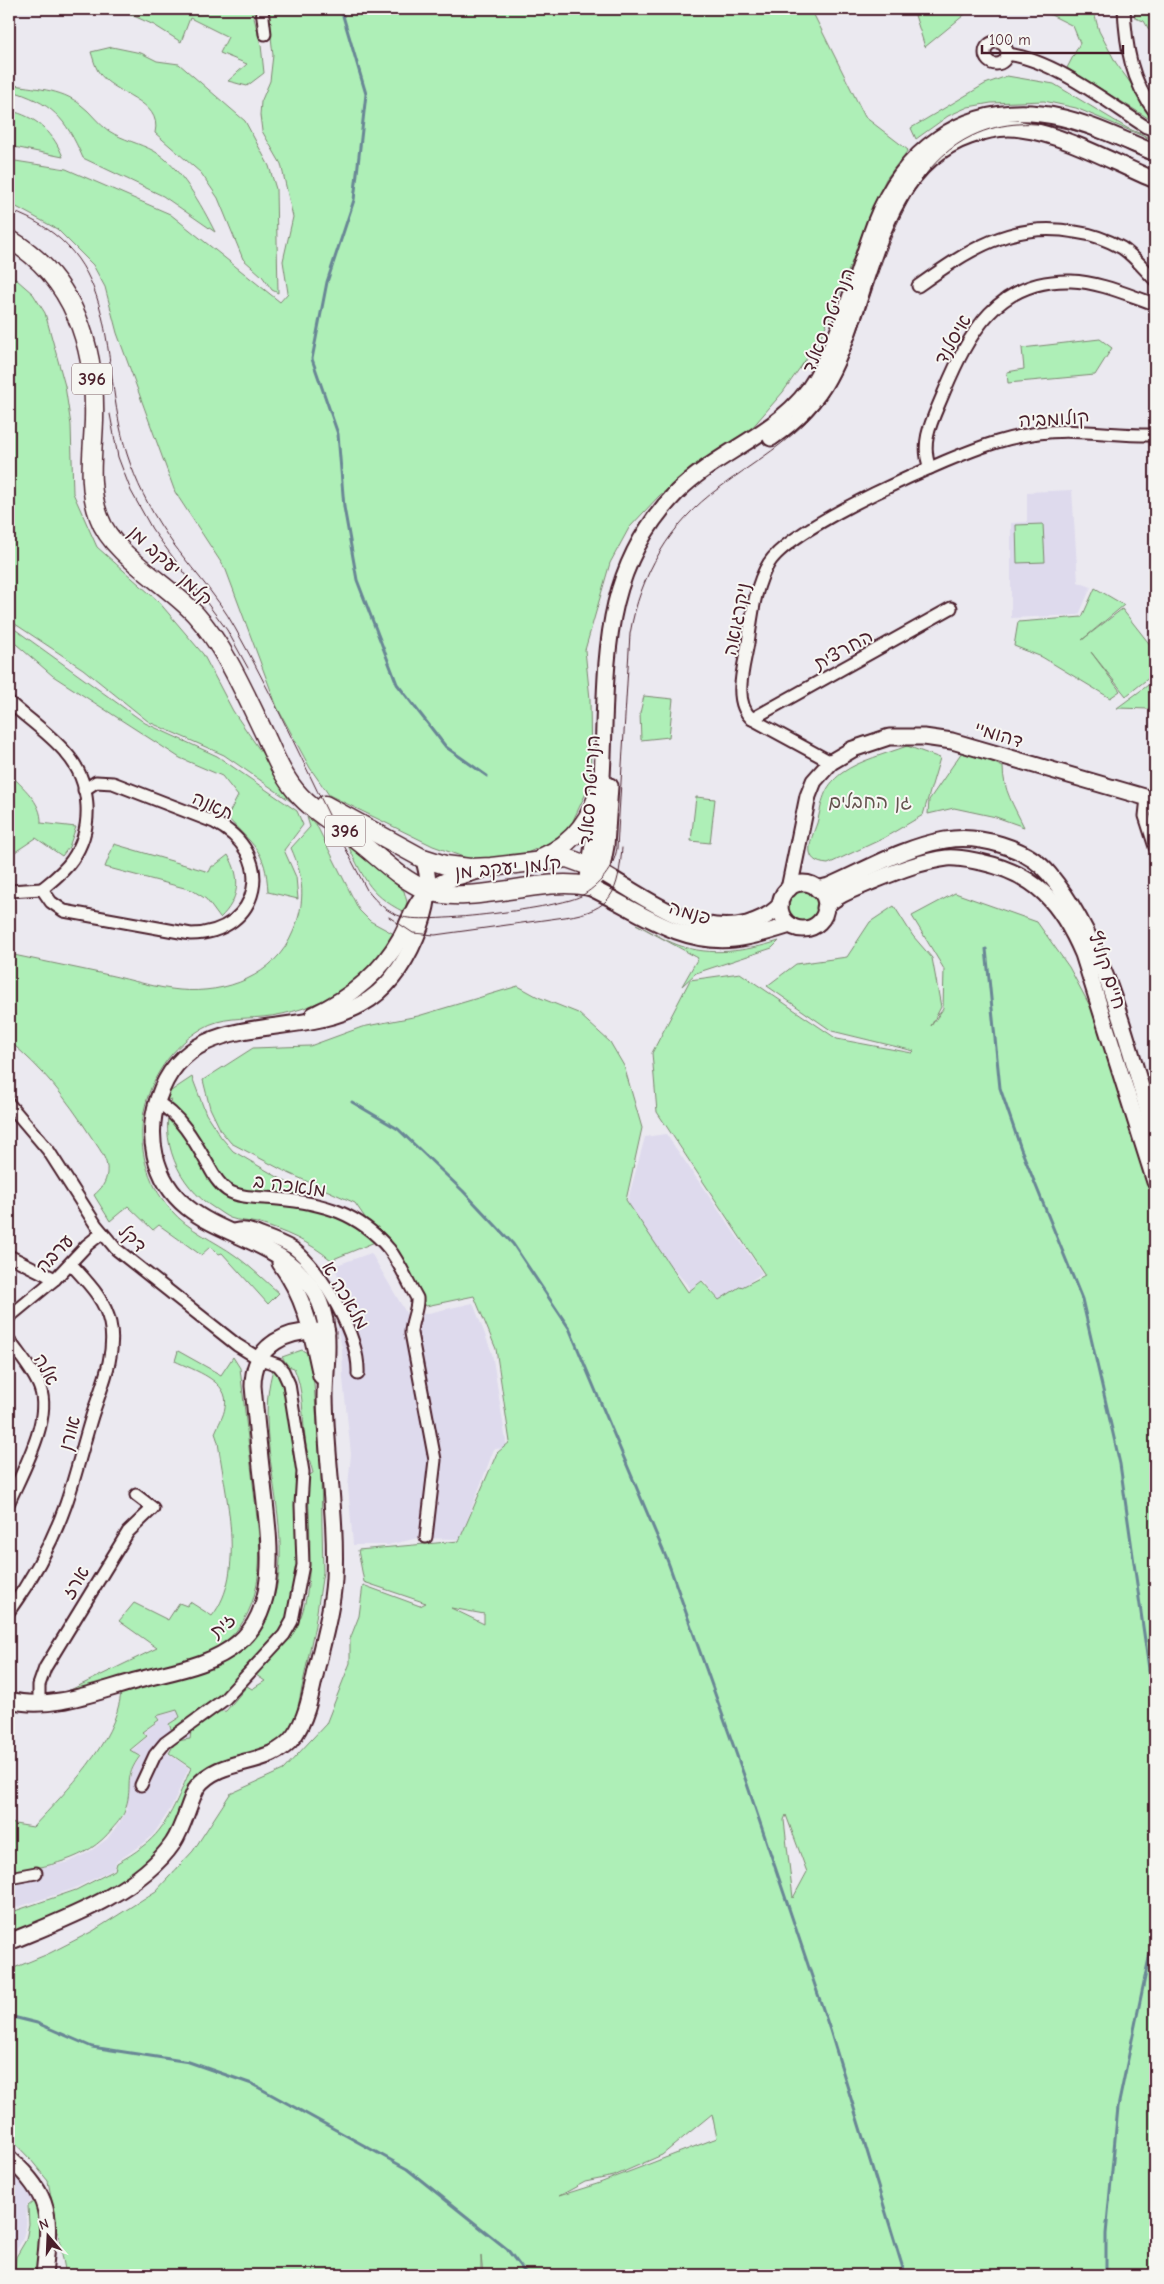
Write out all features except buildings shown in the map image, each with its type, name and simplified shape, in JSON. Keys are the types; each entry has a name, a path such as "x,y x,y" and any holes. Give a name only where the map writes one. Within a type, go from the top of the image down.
{"main road":[{"name":"הנרייטה סאלד","path":"595,869 610,631 615,602 633,554 648,528 678,491 717,460 778,421 800,401 816,379 830,352 883,204 906,167 932,143 952,131 978,120 1005,114 1040,113 1056,116 1074,121 1155,153"},
{"name":"הנרייטה סאלד","path":"587,886 606,846 612,774 619,629 628,589 635,571 656,531 686,496 711,476 787,427 818,395 828,379 844,344 892,210 911,177 924,163 953,142 983,131 1010,128 1050,136 1155,180"},
{"name":"קלמן יעקב מן","path":"9,239 39,259 55,276 68,295 85,339 92,374 94,419 91,478 96,508 104,528 115,544 195,613 209,632 224,656 291,785 309,804 390,867 428,891 464,894 568,883 587,886"},
{"name":"דהומיי","path":"831,762 870,742 889,737 924,737 952,741 1151,799"},
{"name":"קלמן יעקב מן","path":"276,758 301,787 315,798 423,858 458,867 491,867 567,858 595,869"},
{"path":"789,889 811,788 831,762"},
{"path":"528,862 557,850 578,832 593,808 602,781"},
{"name":"חיים קוליץ","path":"813,887 829,886 921,846 947,840 975,840 1003,844 1029,856 1049,872 1075,910 1089,936 1102,966 1118,1014 1155,1136"},
{"path":"797,852 803,875 823,896 825,908 821,919 813,926 803,929 790,925 783,917 780,905 782,896 789,889 799,884 813,887"},
{"path":"423,858 427,872 428,891"},
{"name":"חיים קוליץ","path":"825,908 835,898 889,874 930,861 949,858 1004,867 1021,874 1039,886 1073,930 1083,954 1155,1182"},
{"path":"317,1334 322,1309 311,1286 294,1267 273,1252 229,1232 192,1212 171,1192 163,1179 154,1149 154,1118 157,1102 170,1073 197,1046 231,1033 286,1025 327,1008 368,979 395,948 417,904 428,891 447,881 491,867"},
{"name":"פנמה","path":"595,869 674,914 702,924 725,926 750,923 767,916 780,905"},
{"name":"פנמה","path":"587,886 661,925 694,937 733,939 790,925"},
{"path":"9,1942 97,1904 132,1882 165,1853 173,1842 196,1787 202,1780 214,1771 258,1759 279,1750 297,1730 304,1717 326,1629 334,1580 325,1395 328,1349 317,1334 300,1295 273,1252"},
{"path":"282,1339 296,1322 300,1310 300,1295"},
{"path":"263,1360 279,1350 317,1334"},
{"path":"263,1360 270,1345 282,1339 317,1334"},
{"name":"זית","path":"9,1700 39,1704 62,1700 197,1664 226,1652 249,1631 263,1600 270,1565 269,1530 256,1412 263,1360"},
{"path":"9,2158 30,2179 41,2196 47,2215 49,2229 44,2275"}],"street":[{"path":"262,9 265,34"},
{"path":"1124,9 1130,65 1138,85 1155,112"},
{"path":"1007,54 1031,60 1072,80 1146,127 1155,130"},
{"path":"918,286 957,259 981,246 1026,230 1047,228 1085,233 1106,240 1123,249 1155,280"},
{"name":"איסלנד","path":"930,468 925,453 928,430 951,376 974,331 1001,302 1023,289 1071,281 1117,290 1155,304"},
{"name":"קולומביה","path":"930,468 998,441 1037,433 1073,432 1155,435"},
{"name":"ניקרגואה","path":"752,719 744,709 742,681 755,600 768,564 785,546 802,534 930,468"},
{"name":"החרצית","path":"752,719 951,608"},
{"path":"9,702 66,752 78,769 84,790 87,816 80,846 65,870 42,889 9,891"},
{"path":"752,719 831,762"},
{"name":"תאנה","path":"42,889 51,902 64,911 191,934 208,933 224,926 239,915 250,899 254,880 252,864 242,842 229,831 214,822 113,782 96,782 84,790"},
{"path":"1151,799 1145,816 1155,847"},
{"name":"מלאכה ב","path":"157,1102 167,1108 182,1125 217,1180 228,1191 239,1195 322,1205 344,1213 365,1226 389,1250 417,1298 418,1306 411,1321 410,1333 433,1446 435,1466 426,1537"},
{"name":"דקל","path":"9,1104 52,1156 102,1232 137,1267 237,1345 281,1368 289,1384 303,1472 301,1505 303,1565 292,1621 284,1635 225,1699 165,1743 155,1755 141,1785"},
{"name":"מלאכה א","path":"229,1232 236,1228 244,1228 278,1240 292,1248 312,1267 326,1287 354,1344 359,1363 358,1374"},
{"name":"ערבה","path":"9,1317 55,1279 102,1232"},
{"path":"9,1256 55,1279"},
{"name":"אורן","path":"9,1611 49,1544 64,1510 110,1356 112,1334 108,1314 93,1288 71,1264"},
{"name":"אלה","path":"9,1340 38,1383 44,1406 35,1440 9,1502"},
{"name":"ארז","path":"39,1704 39,1685 45,1668 128,1532 153,1508 136,1495"},
{"path":"9,1878 36,1873"}],"shaded area":[{"path":"1072,490 1078,582 1091,587 1079,615 1011,618 1011,523 1027,522 1027,492"},
{"path":"666,1134 762,1273 721,1302 703,1280 691,1289 633,1223 627,1203 645,1137"},
{"path":"371,1253 408,1316 473,1303 492,1353 507,1448 494,1449 460,1539 418,1538 388,1545 353,1545 348,1486 351,1454 343,1379 342,1347 337,1328 346,1295 334,1266"},
{"path":"177,1711 179,1717 169,1723 169,1727 171,1730 190,1730 189,1739 175,1740 167,1753 189,1768 171,1808 153,1835 116,1862 114,1869 73,1889 9,1910 9,1874 69,1862 89,1852 107,1839 127,1809 129,1783 133,1768 141,1756 131,1751 148,1736 144,1732 160,1720 157,1716"},
{"path":"9,2167 35,2197 27,2205 26,2226 22,2241 12,2257 12,2267 9,2275"}],"green space":[{"path":"118,9 254,9 264,73 247,86 228,81 247,64 220,53 228,37 190,18 181,42 154,25"},
{"path":"268,9 811,9 865,117 908,150 886,179 875,202 822,334 783,392 751,429 695,467 659,496 629,528 610,563 585,650 590,699 591,772 588,789 568,831 547,844 518,857 469,859 433,846 329,795 310,768 277,707 226,570 175,492 117,333 105,287 93,265 57,229 9,203 9,160 66,169 170,214 280,302 288,293 283,261 293,217 281,164 262,131 260,115 261,102 270,81 273,55"},
{"path":"916,9 978,9 969,11 925,47 914,12"},
{"path":"1039,9 1093,9 1099,31 1116,63 1155,117 1148,118 1067,68 1080,43 1073,26"},
{"path":"1134,9 1155,9 1155,40 1144,21 1135,18"},
{"path":"112,47 141,53 157,61 179,64 245,121 269,166 276,189 278,293 272,290 262,276 243,259 218,198 201,173 155,133 155,122 151,112 144,105 114,86 98,71 91,52"},
{"path":"1007,76 1054,84 1127,128 1148,137 1155,137 1155,141 1076,108 1044,101 991,103 968,107 948,116 916,139 911,128 985,84"},
{"path":"9,84 65,95 85,108 109,131 148,148 164,158 173,166 189,187 215,232 163,196 83,158 70,132 47,106 9,90"},
{"path":"15,112 24,115 45,128 55,141 63,157 9,146 9,113"},
{"path":"9,273 33,294 45,313 65,386 71,425 73,493 97,547 158,601 203,654 233,711 299,807 224,755 149,722 83,669 9,620"},
{"path":"1100,339 1112,348 1095,375 1008,383 1007,372 1024,369 1022,348"},
{"path":"1043,524 1045,562 1017,563 1016,525"},
{"path":"1095,588 1124,605 1082,640 1122,609 1155,651 1155,673 1126,696 1091,652 1120,691 1110,698 1042,657 1014,646 1018,622 1082,617"},
{"path":"9,625 145,723 217,756 297,811 303,825 284,850 296,877 298,899 268,892 267,878 261,857 251,842 227,817 238,796 222,776 180,758 53,676 9,638"},
{"path":"1155,680 1155,712 1150,709 1117,708"},
{"path":"644,696 673,699 669,737 641,740 640,713"},
{"name":"גן החבלים","path":"907,746 940,758 923,815 882,839 828,864 814,859 811,855 810,843 824,795 835,779 857,764"},
{"path":"964,749 1003,767 1007,791 1024,827 996,817 954,808 928,814 929,800"},
{"path":"9,773 35,802 41,823 76,827 69,847 62,856 36,838 15,852 9,853"},
{"path":"696,797 715,799 710,843 691,841"},
{"path":"307,817 316,824 359,910 370,921 394,934 370,967 338,992 321,1001 302,1009 282,1014 225,1020 203,1028 181,1044 164,1064 151,1087 144,1112 142,1137 145,1163 155,1187 171,1210 186,1224 228,1250 253,1269 279,1293 268,1304 222,1253 219,1254 210,1247 201,1255 159,1225 153,1230 128,1206 110,1221 94,1195 106,1180 107,1168 102,1153 53,1085 9,1041 9,954 153,986 180,990 215,989 247,979 261,971 274,960 285,947 293,932 300,911 302,890 299,869 291,848 310,827"},
{"path":"345,840 364,854 376,868 404,891 407,902 404,912 381,898 367,882"},
{"path":"114,844 209,872 212,866 228,855 237,880 235,896 220,918 206,899 192,890 105,867"},
{"path":"803,888 810,889 816,893 820,899 820,913 816,919 810,923 803,924 796,923 790,919 786,913 785,906 786,899 790,893 796,889"},
{"path":"955,893 1037,922 1069,967 1098,1021 1155,1191 1155,2275 483,2275 481,2256 481,2275 66,2275 48,2181 9,2137 9,1970 48,1954 93,1931 156,1891 193,1851 230,1794 283,1770 326,1724 350,1663 350,1639 359,1616 363,1585 420,1606 426,1603 364,1582 358,1550 459,1541 497,1453 510,1442 496,1349 474,1296 426,1306 355,1203 286,1172 231,1143 221,1131 210,1108 203,1080 253,1048 310,1046 362,1027 418,1016 518,986 538,997 578,1013 610,1042 624,1066 642,1128 626,1200 688,1292 702,1281 719,1300 741,1286 765,1275 657,1112 652,1053 690,980 740,973 837,1039 912,1053 914,1051 832,1031 767,986 796,964 847,957 870,922 894,906 913,936 932,958 941,1007 931,1026 943,1009 944,969 912,916","holes":["451,1608 484,1614 484,1624","786,1815 807,1872 793,1898 784,1820","712,2114 717,2138 597,2184 559,2196 585,2182 614,2176 662,2155"]},
{"path":"636,924 673,943 703,951 741,950 779,941 772,948 696,973 682,986 698,958"},
{"path":"192,1077 206,1114 233,1151 293,1186 325,1211 353,1223 375,1242 331,1260 296,1238 257,1223 230,1218 201,1199 181,1174 174,1160 168,1130 168,1114 172,1099 153,1103"},
{"path":"302,1350 312,1358 321,1475 323,1572 315,1625 295,1721 289,1731 275,1744 258,1752 215,1764 202,1773 191,1789 170,1834 156,1853 139,1870 119,1885 98,1897 9,1936 9,1913 76,1890 115,1870 117,1863 152,1839 166,1821 191,1768 169,1753 176,1741 190,1739 191,1731 217,1712 226,1711 247,1686 252,1689 265,1681 256,1675 285,1642 299,1621 308,1589 310,1550 308,1476 313,1473 307,1451 301,1394 297,1377 294,1368 288,1366 282,1357"},
{"path":"178,1351 221,1375 233,1357 240,1368 260,1554 256,1589 251,1605 244,1620 234,1633 221,1645 205,1654 62,1694 157,1648 119,1621 134,1603 168,1620 179,1603 187,1606 190,1602 212,1616 223,1598 229,1578 231,1532 225,1485 215,1433 225,1407 225,1398 217,1383 175,1361"},
{"path":"274,1366 285,1380 287,1411 297,1455 300,1549 292,1607 284,1628 229,1691 176,1729 171,1729 169,1724 180,1717 177,1710 156,1716 159,1720 142,1732 147,1736 130,1750 140,1756 130,1776 125,1810 119,1821 102,1840 91,1848 65,1860 38,1868 9,1873 9,1823 33,1827 74,1782 88,1765 110,1730 117,1712 121,1693 191,1675 230,1659 250,1642 265,1620 276,1589 280,1558 279,1526 267,1429 268,1397"},
{"path":"38,2198 41,2211 40,2275 11,2275 15,2268 16,2257 26,2240 29,2224 28,2206"}],"waterway":[{"path":"341,9 366,94 354,200 327,282 312,359 338,434 344,507 357,580 397,684 446,747 487,776"},
{"path":"986,949 1000,1088 1021,1149 1082,1299 1120,1464 1149,1669 1155,1785"},
{"path":"352,1102 398,1129 463,1191 513,1244 569,1328 668,1562 746,1781 830,2030 905,2275"},
{"path":"1106,2275 1106,2234 1118,2107 1155,1929"},
{"path":"9,2016 37,2023 92,2047 189,2062 252,2084 407,2169 507,2249 527,2275"}],"tram line":[{"path":"9,210 47,229 73,252 90,280 101,312 108,346 118,418 127,454 139,485 165,532 219,603 235,628 253,660 367,890 383,907 403,917 417,919 465,917 522,910 568,901 588,892 605,876 613,863 617,848 630,634 641,591 650,571 660,552 686,517 719,488 793,434 807,421 830,392 846,361 901,216 919,183 943,156 972,136 996,127 1042,124 1088,135 1155,162"},
{"path":"110,414 118,457 131,491 152,529 227,630 248,668"},
{"path":"389,917 413,933 435,935 581,914 603,904 610,896 618,876 622,848"}]}
